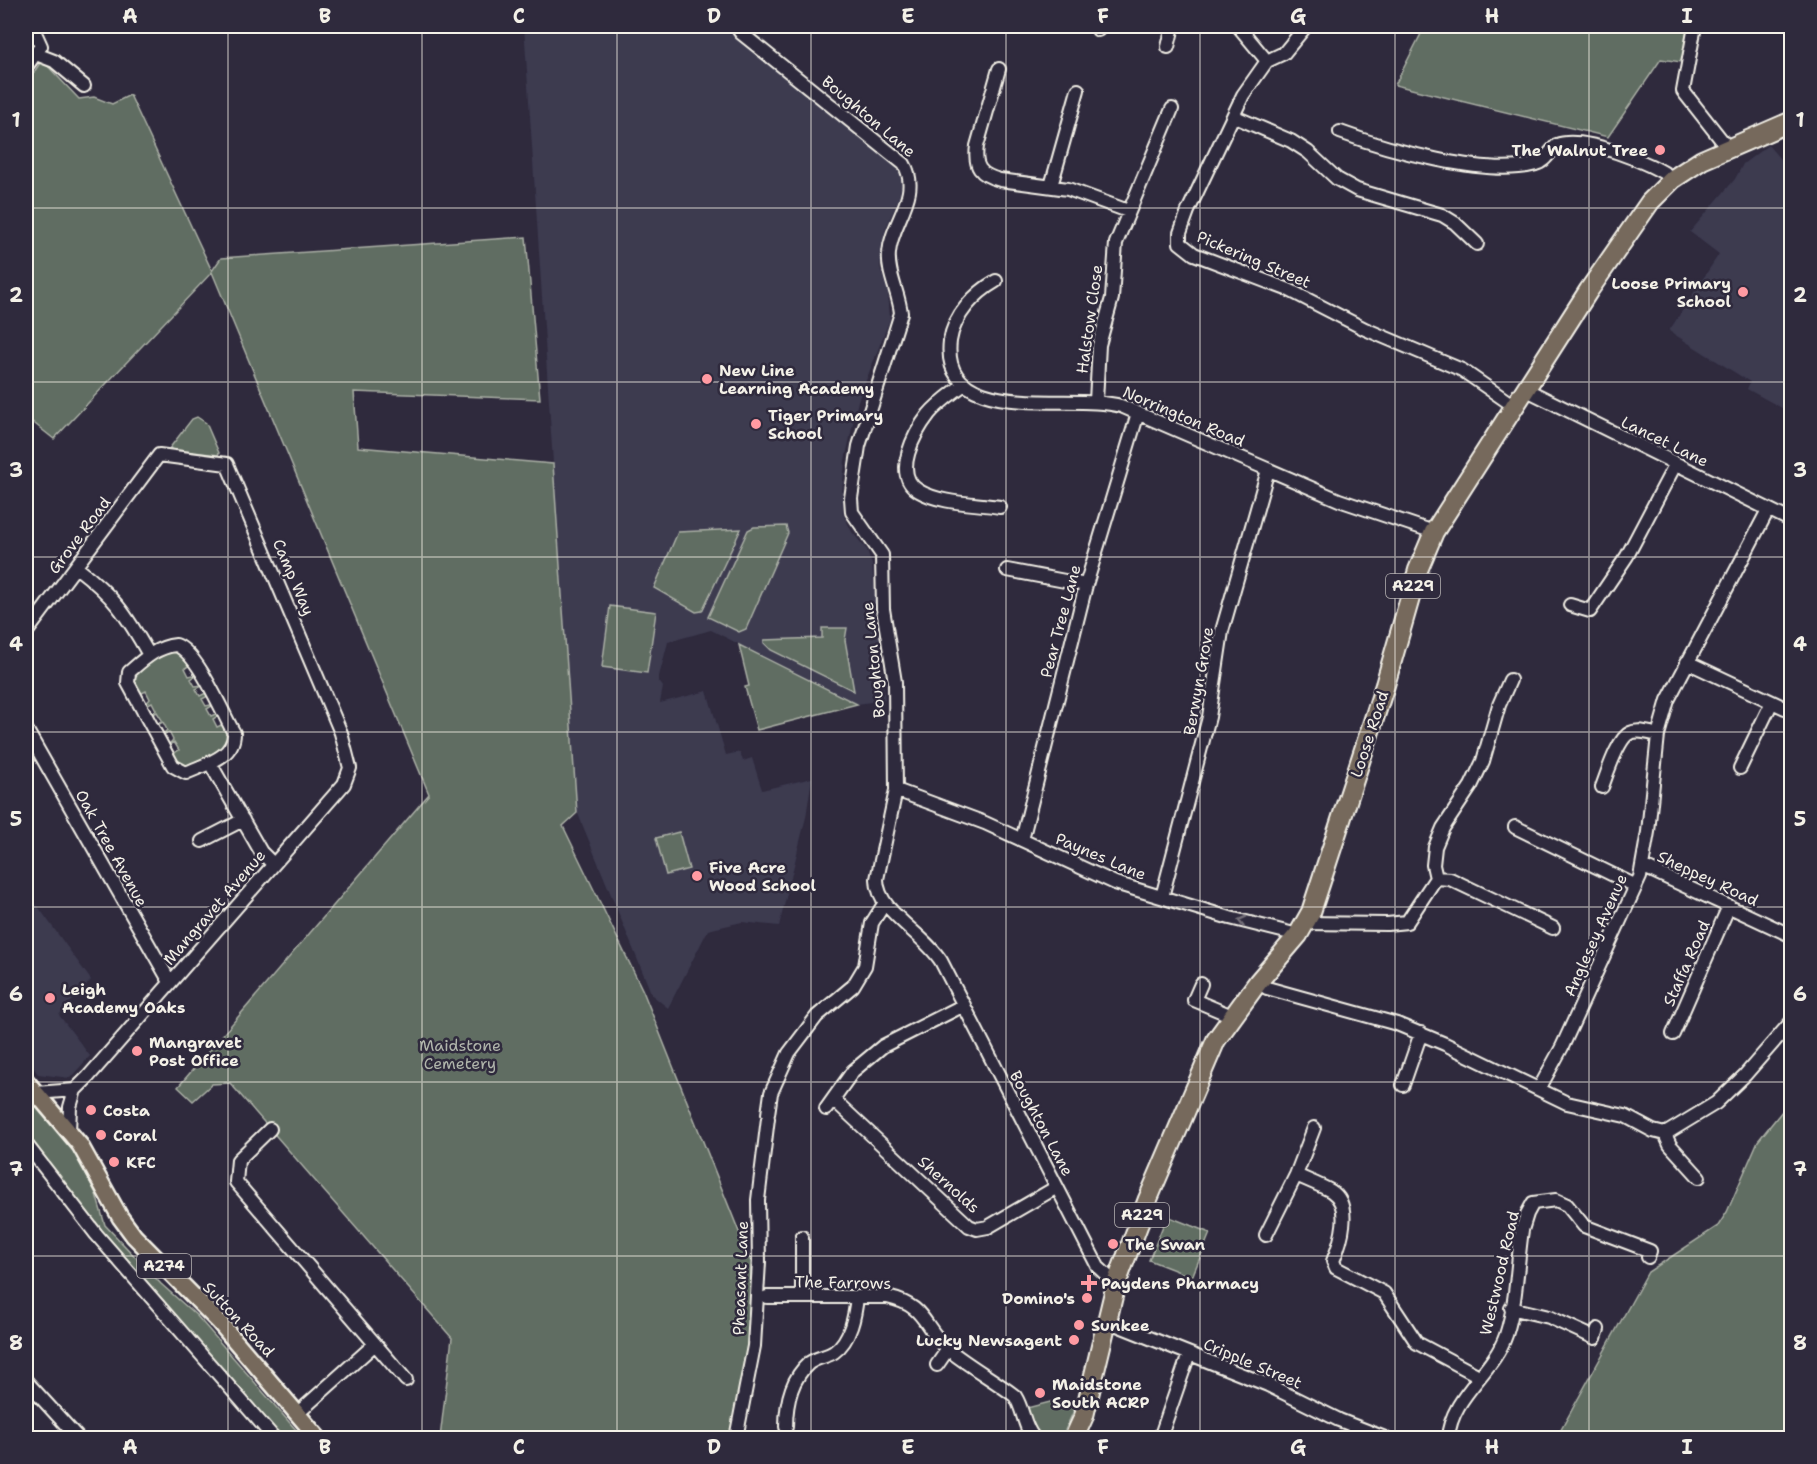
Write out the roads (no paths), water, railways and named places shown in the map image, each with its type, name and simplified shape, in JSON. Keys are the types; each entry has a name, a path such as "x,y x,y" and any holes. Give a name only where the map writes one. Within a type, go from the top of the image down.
{"highway":[{"name":"Loose Road","path":"1074,1438 1084,1416 1116,1284 1148,1199 1216,1040 1258,982 1302,929 1325,872 1418,570 1434,532 1632,225 1650,202 1673,179 1702,160 1727,147 1791,121"}],"main road":[{"name":"Sutton Road","path":"26,1081 80,1145 120,1217 134,1236 219,1322 318,1438"}],"street":[{"path":"26,68 41,46 32,26"},
{"name":"Boughton Lane","path":"736,26 747,38 904,164 909,173 911,187 889,251 889,264 900,300 901,313 859,446 852,498 852,512 876,543 884,566 883,609 891,647 896,702 896,790 877,879 878,893 884,904 934,950 1098,1267 1116,1284"},
{"path":"1168,47 1173,26"},
{"path":"1238,26 1267,61"},
{"name":"Pickering Street","path":"1306,26 1284,53 1267,61 1243,95 1188,212 1180,236 1182,246 1194,254 1306,298 1365,329 1462,370 1514,406"},
{"path":"1695,26 1683,91 1727,147"},
{"path":"36,54 54,61 84,86"},
{"path":"999,69 977,146 975,159 978,169 988,177 1000,180 1051,186 1087,194 1128,211"},
{"path":"1051,186 1078,90"},
{"name":"Halstow Close","path":"1096,401 1100,345 1112,298 1116,243 1172,109"},
{"path":"1233,116 1291,141 1337,179 1358,190 1442,215 1455,223 1477,244"},
{"path":"1340,132 1434,159 1498,166 1534,165 1542,161 1557,146 1577,144 1649,164 1673,179"},
{"path":"996,281 976,294 957,321 952,335 952,365 964,384 930,413 914,437 907,459 907,478 916,490 929,497 1000,507"},
{"name":"Norrington Road","path":"964,384 980,395 995,399 1096,401 1138,413 1365,510 1434,532"},
{"name":"Lancet Lane","path":"1525,389 1791,521"},
{"name":"Pear Tree Lane","path":"1022,840 1086,585 1138,413"},
{"name":"Grove Road","path":"26,633 159,455"},
{"name":"Camp Way","path":"159,455 227,464 341,733 350,768"},
{"path":"1570,606 1590,610 1633,546 1675,465"},
{"name":"Berwyn Grove","path":"1162,897 1209,717 1222,631 1268,470"},
{"name":"Anglesey Avenue","path":"1539,1089 1562,1047 1636,886 1642,866 1658,735 1668,700 1768,510"},
{"path":"76,567 105,589 124,610 149,655"},
{"path":"1007,570 1086,585"},
{"path":"176,645 185,648 234,734 234,744 230,751 186,773 179,771 130,690 129,672 149,655 176,645"},
{"path":"1687,663 1785,708"},
{"path":"1510,680 1498,705 1483,761 1471,786 1443,828 1435,847 1433,865 1436,878 1450,879 1553,928"},
{"path":"1740,768 1772,702"},
{"name":"Oak Tree Avenue","path":"26,729 170,982"},
{"path":"1602,787 1621,741 1629,733 1639,731 1658,735"},
{"path":"210,762 261,852 273,864"},
{"name":"Mangravet Avenue","path":"75,1090 344,784 350,768"},
{"name":"Paynes Lane","path":"896,790 1022,840 1115,883 1162,897 1302,929 1407,922 1436,878"},
{"path":"202,840 243,820"},
{"path":"1515,827 1636,886"},
{"name":"Sheppey Road","path":"1642,866 1791,936"},
{"name":"Pheasant Lane","path":"736,1438 754,1346 759,1262 758,1200 771,1093 789,1053 817,1016 853,986 865,966 872,923 884,904"},
{"name":"Staffa Road","path":"1673,1034 1729,906"},
{"path":"1258,982 1267,988 1421,1033 1575,1106 1625,1116 1653,1131 1665,1134 1692,1119 1726,1094 1791,1021"},
{"path":"1201,984 1194,1000 1232,1016"},
{"name":"Shernolds","path":"964,1005 883,1046 853,1071 830,1104 969,1226 977,1229 988,1227 1056,1187"},
{"path":"1403,1085 1421,1033"},
{"path":"36,1093 75,1090 70,1107 69,1132"},
{"path":"1266,1235 1296,1175 1314,1128"},
{"path":"270,1129 238,1160 236,1182 406,1380"},
{"path":"1665,1134 1670,1144 1699,1177"},
{"path":"26,1144 96,1234 274,1438"},
{"path":"1296,1175 1332,1192 1340,1202 1343,1224 1340,1244 1333,1261 1336,1268 1384,1293 1418,1343 1479,1376"},
{"name":"Westwood Road","path":"1448,1438 1451,1419 1505,1336 1522,1230 1533,1203 1556,1200 1567,1205 1584,1226 1653,1254"},
{"path":"802,1238 802,1297"},
{"name":"The Farrows","path":"766,1297 887,1297 905,1301 915,1307 948,1349 1015,1396 1022,1407 1027,1431 1034,1438"},
{"path":"786,1427 789,1396 796,1381 808,1364 835,1352 854,1320 857,1297"},
{"path":"1511,1308 1549,1317 1597,1334"},
{"name":"Cripple Street","path":"1107,1322 1268,1385 1339,1420 1385,1438"},
{"path":"298,1413 375,1344"},
{"path":"937,1365 948,1349"},
{"path":"1160,1438 1189,1354"},
{"path":"26,1381 78,1438"}],"place":[{"name":"The Walnut Tree","path":"1660,150"},
{"name":"Loose Primary School","path":"1743,292"},
{"name":"New Line Learning Academy","path":"707,379"},
{"name":"Tiger Primary School","path":"756,424"},
{"name":"Five Acre Wood School","path":"697,876"},
{"name":"Leigh Academy Oaks","path":"50,998"},
{"name":"Mangravet Post Office","path":"137,1051"},
{"name":"Costa","path":"91,1110"},
{"name":"Coral","path":"101,1135"},
{"name":"KFC","path":"114,1162"},
{"name":"The Swan","path":"1113,1244"},
{"name":"Paydens Pharmacy","path":"1089,1283"},
{"name":"Domino's","path":"1087,1298"},
{"name":"Sunkee","path":"1079,1325"},
{"name":"Lucky Newsagent","path":"1074,1340"},
{"name":"Maidstone South ACRP","path":"1040,1393"}],"park label":[{"name":"Maidstone Cemetery","path":"460,1054"}]}
